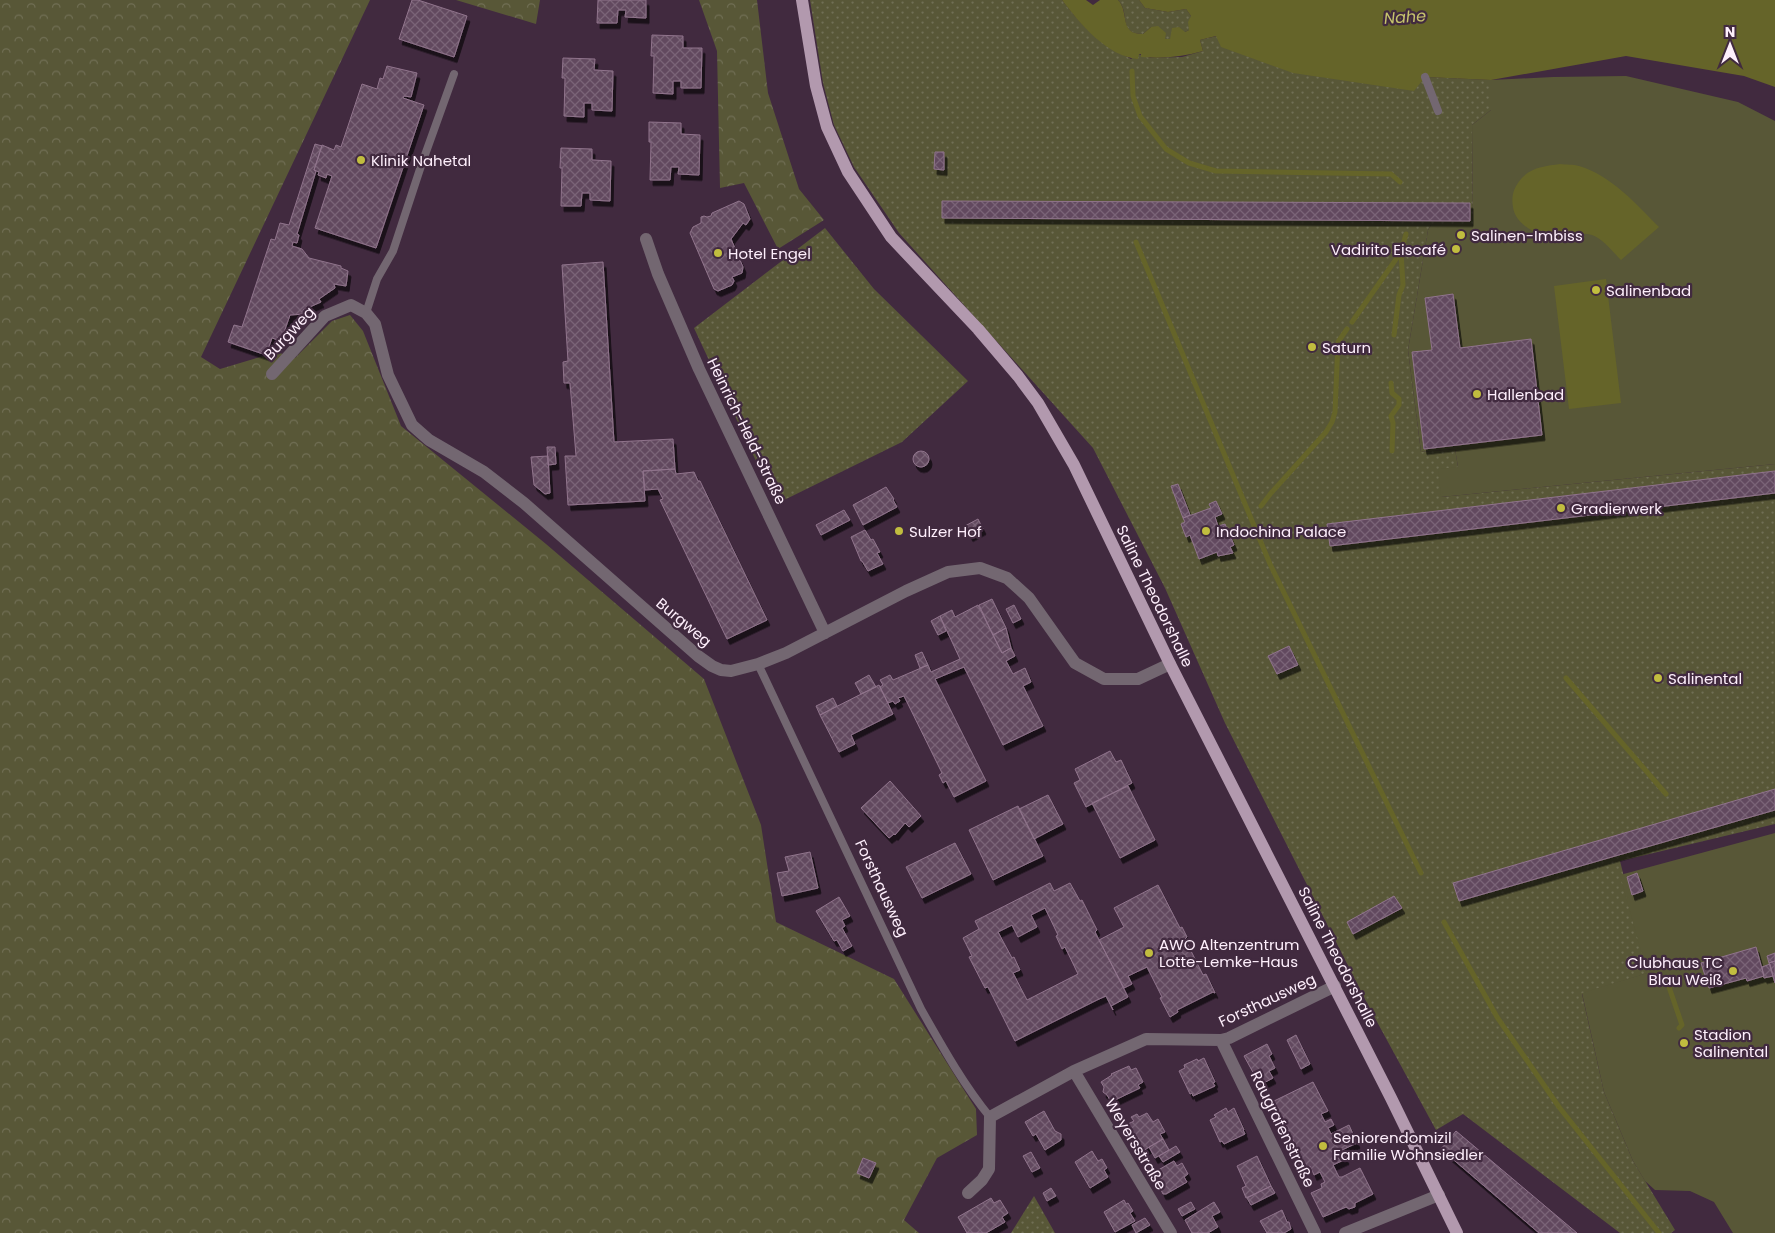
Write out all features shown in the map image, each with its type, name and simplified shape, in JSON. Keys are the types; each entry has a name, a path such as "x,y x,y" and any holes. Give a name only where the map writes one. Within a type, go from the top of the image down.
{"main road":[{"name":"Saline Theodorshalle","path":"802,0 816,86 827,127 848,172 891,237 978,329 1038,403 1074,465 1170,664 1335,986 1457,1233"}],"street":[{"name":"Heinrich-Held-Straße","path":"646,239 658,274 699,369 826,633"},
{"name":"Burgweg","path":"272,374 325,316 351,305 366,313 375,324 388,375 412,425 429,440 484,472 524,503 656,621 712,666 721,670 731,671 758,664 786,653 906,591 948,572 980,568 1008,578 1029,598 1075,663 1104,679 1138,679 1170,664"},
{"name":"Forsthausweg","path":"990,1116 1074,1071 1146,1038 1221,1040 1229,1038 1335,986"},
{"name":"Raugrafenstraße","path":"1221,1040 1315,1233"},
{"name":"Weyersstraße","path":"1074,1071 1170,1233"},
{"path":"968,1193 982,1180 989,1169 990,1116"},
{"path":"1346,1233 1439,1195"}],"lane":[{"path":"366,313 377,280 393,251 420,166 454,74"},
{"path":"1425,77 1438,111"},
{"name":"Forsthausweg","path":"758,664 921,1009 975,1099 990,1116"}],"green space":[{"path":"0,0 370,0 201,357 220,369 277,352 295,358 332,321 350,315 363,331 401,426 546,544 704,679 761,825 776,922 894,979 976,1109 977,1135 937,1158 904,1220 919,1233 0,1233"},
{"path":"456,0 540,0 536,24"},
{"path":"699,0 757,0 768,93 799,189 824,220 778,249 744,183 720,188 717,51"},
{"path":"810,0 1062,0 1078,19 1101,41 1131,59 1138,54 1150,58 1182,57 1203,51 1200,40 1217,36 1425,77 1491,80 1491,110 1472,125 1473,225 1431,225 1428,230 1408,350 1421,452 1455,449 1458,467 1441,497 1775,464 1775,824 1620,861 1648,973 1582,994 1604,1092 1633,1161 1675,1230 1671,1233 1620,1233 1463,1114 1436,1130 1370,1009 1225,723 1165,588 1093,448 899,233 854,167 834,125 823,83"},
{"path":"1118,0 1139,0 1145,8 1168,12 1186,9 1191,16 1189,30 1170,39 1165,39 1151,27 1143,34 1130,31 1127,27 1122,5"},
{"name":"Salinenbad","path":"1626,76 1738,102 1775,121 1775,464 1441,497 1438,469 1458,467 1455,449 1421,452 1408,350 1428,230 1431,225 1473,224 1472,125 1491,110 1491,80"},
{"path":"825,228 874,289 968,381 902,442 776,504 694,328"},
{"name":"Stadion Salinental","path":"1775,833 1775,1233 1733,1233 1714,1202 1690,1191 1655,1190 1645,1181 1633,1161 1604,1092 1582,993 1647,973 1620,875"},
{"path":"1034,1196 1055,1233 1011,1233"}],"water":[{"name":"Nahe","path":"1062,0 1086,0 1093,5 1100,0 1118,0 1130,30 1143,34 1151,27 1158,26 1166,33 1165,39 1170,39 1172,28 1179,27 1185,32 1189,30 1188,22 1191,16 1186,9 1168,12 1145,8 1139,0 1775,0 1775,87 1744,76 1626,56 1491,80 1425,77 1414,91 1293,73 1221,47 1216,36 1200,40 1203,51 1164,58 1141,57 1141,54 1139,54 1138,59 1127,57 1105,46 1077,19"},
{"path":"1560,164 1579,166 1613,184 1659,227 1621,260 1604,243 1592,235 1549,236 1539,234 1525,226 1514,213 1512,199 1515,188 1529,172"},
{"path":"1606,279 1621,403 1569,409 1554,286"}],"building":[{"path":"412,0 418,0 467,16 454,57 399,39"},
{"path":"598,0 646,0 646,18 625,17 626,10 618,10 617,23 597,23"},
{"path":"652,35 683,36 683,48 702,48 701,88 681,88 681,81 673,81 673,94 653,93 654,56 651,56"},
{"path":"563,58 595,59 594,70 613,71 612,111 592,110 592,103 584,103 584,117 564,116 565,78 562,78"},
{"name":"Klinik Nahetal","path":"387,66 417,73 411,97 404,96 403,98 424,105 376,248 315,228 332,176 327,174 326,178 318,175 319,172 314,170 322,145 334,150 336,145 341,147 362,84 377,89 380,78 383,79"},
{"path":"649,122 681,123 681,134 700,135 699,175 678,174 679,167 671,167 670,180 650,180 651,142 649,142"},
{"path":"315,144 322,146 297,234 299,235 297,243 293,242 292,246 302,249 309,258 341,266 341,268 348,271 346,286 334,284 335,288 319,299 321,302 303,310 304,314 290,315 281,341 272,338 266,355 228,342 234,325 242,327 271,239 275,240 280,223 289,225"},
{"path":"561,148 592,149 592,160 611,161 610,201 590,200 590,193 582,193 581,206 561,206"},
{"path":"935,152 944,152 944,170 934,169"},
{"name":"Hotel Engel","path":"739,201 744,204 750,219 746,225 743,223 731,239 743,267 742,273 732,277 734,281 732,285 718,291 714,289 690,233 693,227 701,223 701,217 711,216 712,213"},
{"path":"942,201 1470,203 1470,221 942,218"},
{"path":"603,262 614,442 673,439 675,469 643,471 645,501 568,505 565,456 576,456 570,383 564,383 563,362 568,361 562,265"},
{"name":"Hallenbad","path":"1453,294 1460,348 1531,339 1542,435 1424,449 1412,352 1432,350 1425,298"},
{"path":"547,447 555,447 556,464 548,465"},
{"path":"921,451 929,459 921,467 913,459"},
{"path":"548,456 550,493 545,494 534,485 531,457"},
{"path":"675,469 676,474 694,472 698,481 700,481 767,620 727,639 660,500 663,499 658,489 645,490 643,471"},
{"name":"Gradierwerk","path":"1775,471 1775,493 1330,546 1327,524"},
{"path":"1178,484 1190,515 1183,518 1171,486"},
{"path":"886,487 897,507 863,525 853,505"},
{"name":"Indochina Palace","path":"1216,501 1222,514 1215,517 1218,526 1225,524 1234,545 1230,547 1233,553 1218,556 1217,552 1199,559 1190,535 1186,537 1181,524 1185,522 1183,518 1211,508 1209,504"},
{"path":"844,510 850,520 821,535 816,525"},
{"path":"978,519 983,529 970,536 965,526"},
{"path":"865,530 871,540 873,539 880,552 877,553 883,564 868,571 861,561 851,537"},
{"path":"992,599 1006,628 993,635 979,605"},
{"path":"978,605 1002,653 1011,648 1015,656 1006,661 1013,674 1025,668 1031,682 1023,686 1043,726 1003,745 964,667 935,679 986,781 954,797 946,781 943,783 939,775 942,773 904,696 898,698 900,701 895,704 893,701 888,703 880,687 883,685 880,680 890,675 893,680 928,665 931,672 960,659 940,616 952,610 955,617"},
{"path":"1014,605 1021,619 1013,623 1006,609"},
{"path":"940,616 946,631 938,635 931,621"},
{"path":"1006,628 1011,648 1002,653 993,635"},
{"path":"1289,646 1298,665 1277,674 1268,656"},
{"path":"922,652 928,665 920,668 915,655"},
{"path":"869,675 876,687 861,694 855,683"},
{"path":"879,685 893,714 851,735 855,744 839,752 820,715"},
{"path":"833,698 837,706 820,715 816,706"},
{"path":"1110,751 1116,762 1121,760 1132,783 1086,807 1074,783 1080,780 1075,769"},
{"path":"890,781 921,816 909,827 905,823 895,835 889,838 861,808"},
{"path":"1128,786 1155,840 1120,858 1092,803"},
{"path":"1775,789 1775,810 1459,901 1453,883"},
{"path":"1048,795 1063,824 1034,839 1019,809"},
{"path":"1018,806 1043,856 993,880 969,830"},
{"path":"955,843 971,874 922,898 906,867"},
{"path":"810,852 818,888 782,896 777,873 789,871 785,857"},
{"path":"1637,873 1643,891 1632,895 1627,877"},
{"path":"1050,883 1054,891 1070,883 1080,901 1082,900 1097,930 1095,932 1128,997 1111,1006 1106,996 1015,1041 988,987 985,988 969,957 972,956 963,938 979,929 975,921","holes":["1045,908 1058,935 1056,936 1062,949 1065,947 1078,974 1027,1000 1013,973 1020,970 998,932 1012,925 1018,937 1037,927 1031,915"]},
{"name":"AWO Altenzentrum Lotte-Lemke-Haus","path":"1158,885 1180,928 1182,927 1187,937 1185,939 1203,975 1206,974 1215,993 1213,992 1177,1010 1178,1012 1170,1017 1147,967 1128,976 1132,984 1124,988 1099,940 1124,927 1114,908"},
{"path":"1394,896 1402,908 1353,934 1347,922"},
{"path":"839,897 850,916 842,920 845,926 842,928 852,946 843,951 837,940 834,941 816,911"},
{"name":"Clubhaus TC Blau Weiß","path":"1756,947 1764,976 1747,981 1746,978 1709,988 1701,963"},
{"path":"1775,953 1775,961 1769,963 1767,956"},
{"path":"1775,961 1775,983 1769,963"},
{"path":"1770,964 1773,976 1764,978 1762,967"},
{"path":"1296,1035 1310,1064 1301,1069 1287,1040"},
{"path":"1267,1044 1272,1054 1269,1056 1275,1068 1269,1071 1273,1078 1260,1085 1244,1056"},
{"path":"1204,1058 1215,1086 1193,1096 1192,1093 1190,1094 1179,1071 1185,1068 1184,1065"},
{"path":"1129,1066 1131,1070 1136,1068 1143,1082 1138,1085 1140,1088 1115,1100 1110,1100 1103,1092 1104,1087 1101,1082 1111,1074"},
{"name":"Seniorendomizil Familie Wohnsiedler","path":"1313,1082 1328,1111 1321,1114 1325,1122 1331,1119 1334,1125 1328,1128 1331,1134 1349,1125 1357,1143 1342,1150 1346,1159 1333,1165 1339,1177 1360,1168 1373,1194 1355,1203 1355,1207 1349,1209 1346,1207 1323,1217 1311,1193 1322,1188 1321,1184 1325,1182 1320,1172 1314,1175 1310,1166 1300,1171 1292,1153 1298,1150 1274,1101"},
{"path":"1226,1108 1228,1112 1234,1108 1245,1134 1224,1144 1222,1141 1220,1142 1210,1120 1216,1117 1214,1115"},
{"path":"1044,1111 1055,1131 1061,1134 1061,1140 1045,1150 1036,1134 1033,1136 1025,1122"},
{"path":"1147,1113 1153,1122 1158,1119 1165,1132 1160,1134 1163,1139 1141,1152 1136,1143 1133,1145 1127,1136 1131,1134 1126,1125 1134,1121 1131,1117 1137,1114 1139,1117"},
{"path":"1456,1131 1577,1233 1539,1233 1441,1149"},
{"path":"1163,1139 1169,1150 1155,1158 1149,1147"},
{"path":"1176,1146 1180,1152 1163,1162 1159,1156"},
{"path":"1092,1151 1098,1161 1102,1159 1107,1168 1104,1170 1108,1177 1090,1188 1075,1162"},
{"path":"1031,1152 1040,1168 1032,1172 1023,1156"},
{"path":"1257,1156 1271,1186 1246,1198 1242,1188 1246,1186 1237,1166"},
{"path":"863,1158 876,1163 869,1178 857,1173"},
{"path":"1174,1161 1177,1166 1182,1163 1188,1174 1184,1177 1187,1182 1163,1194 1162,1187 1153,1173"},
{"path":"1271,1186 1275,1193 1251,1205 1247,1198"},
{"path":"1051,1188 1056,1196 1047,1201 1043,1193"},
{"path":"991,1198 994,1203 1000,1200 1008,1213 1002,1217 1005,1222 986,1233 967,1233 958,1217"},
{"path":"1124,1200 1133,1211 1130,1213 1135,1221 1115,1232 1104,1212"},
{"path":"1191,1202 1195,1209 1182,1216 1178,1209"},
{"path":"1214,1202 1220,1212 1212,1216 1218,1227 1208,1233 1192,1233 1185,1220"},
{"path":"1282,1210 1291,1229 1284,1233 1267,1233 1260,1221"},
{"path":"1145,1218 1150,1225 1136,1233 1132,1225"}],"waterway":[{"path":"1132,71 1133,96 1140,116 1166,149 1189,163 1216,171 1391,174 1400,182"},
{"path":"1352,322 1401,252 1406,234"},
{"path":"1136,242 1270,564 1421,873"},
{"path":"1394,335 1399,295 1403,285 1401,252"},
{"path":"1261,506 1326,432 1332,422 1335,412 1338,342 1347,329"},
{"path":"1391,383 1392,393 1399,399 1399,405 1391,416 1393,423 1392,451"},
{"path":"1566,678 1666,794"},
{"path":"1444,922 1497,1017 1559,1107 1659,1233"},
{"path":"1668,984 1682,1025 1679,1028"}],"place":[{"name":"Klinik Nahetal","path":"361,160"},
{"name":"Salinen-Imbiss","path":"1461,235"},
{"name":"Vadirito Eiscafé","path":"1456,249"},
{"name":"Hotel Engel","path":"718,253"},
{"name":"Salinenbad","path":"1596,290"},
{"name":"Saturn","path":"1312,347"},
{"name":"Hallenbad","path":"1477,394"},
{"name":"Gradierwerk","path":"1561,508"},
{"name":"Sulzer Hof","path":"899,531"},
{"name":"Indochina Palace","path":"1206,531"},
{"name":"Salinental","path":"1658,678"},
{"name":"AWO Altenzentrum Lotte-Lemke-Haus","path":"1149,953"},
{"name":"Clubhaus TC Blau Weiß","path":"1733,971"},
{"name":"Stadion Salinental","path":"1684,1043"},
{"name":"Seniorendomizil Familie Wohnsiedler","path":"1323,1146"}]}
